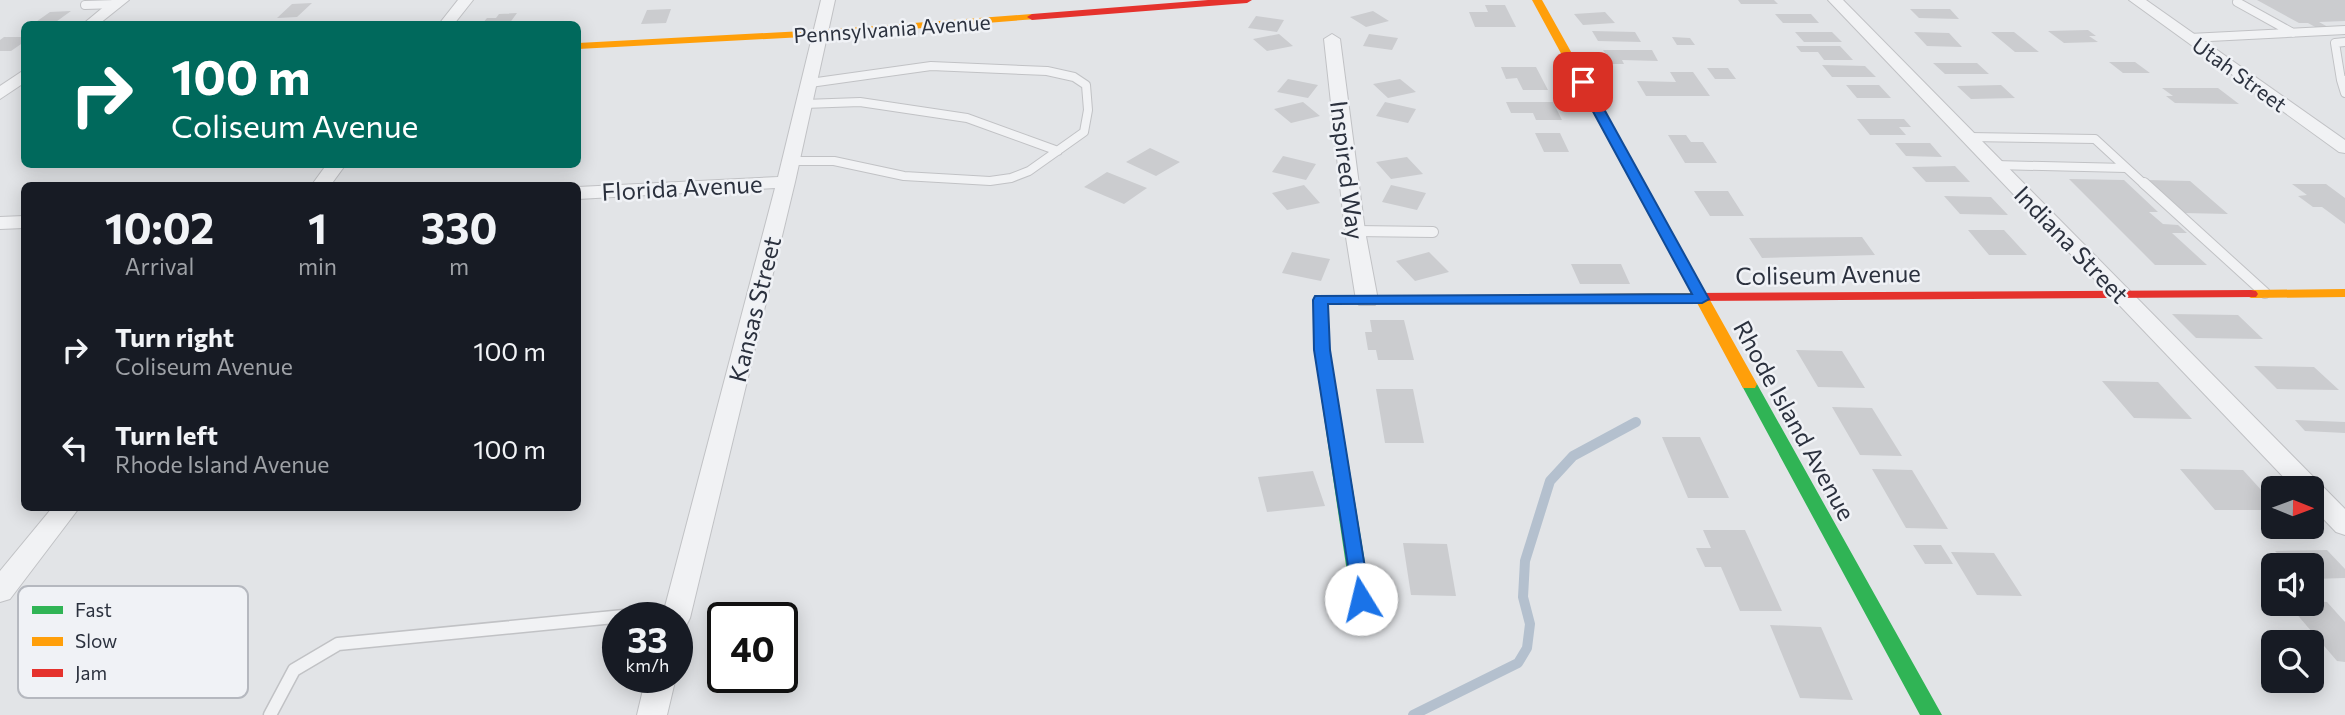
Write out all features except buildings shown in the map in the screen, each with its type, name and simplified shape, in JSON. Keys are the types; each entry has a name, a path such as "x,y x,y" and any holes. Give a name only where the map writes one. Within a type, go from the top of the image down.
{"street":[{"path":"448,21 466,0"},
{"name":"Kansas Street","path":"680,602 828,0"},
{"name":"Pennsylvania Avenue","path":"581,46 822,33 1247,0"},
{"name":"Rhode Island Avenue","path":"1537,0 1931,715"},
{"name":"Indiana Street","path":"1835,0 2297,476"},
{"name":"Utah Street","path":"2136,0 2343,146"},
{"path":"94,21 119,2"},
{"name":"Inspired Way","path":"1332,39 1355,231 1367,300"},
{"path":"0,72 21,73"},
{"path":"0,94 21,76"},
{"path":"323,182 334,168"},
{"name":"Florida Avenue","path":"581,193 788,171"},
{"path":"0,223 21,222"},
{"name":"Coliseum Avenue","path":"1361,599 1322,350 1320,300 2345,293"},
{"name":"Indiana Street","path":"2324,503 2345,525"},
{"path":"0,591 64,511"},
{"path":"652,715 657,693"}],"lane":[{"path":"85,5 119,2"},
{"path":"2238,2 2293,33"},
{"path":"2190,38 2345,30"},
{"path":"2345,43 2335,43 2341,53 2345,93"},
{"path":"788,171 834,160 904,176 990,181 1011,178 1029,171 1084,132 1088,110 1086,85 1074,77 1047,71 932,66 807,94"},
{"path":"807,94 967,118 1058,151"},
{"path":"1968,137 2095,139 2265,293"},
{"path":"1995,165 2126,168"},
{"path":"1355,231 1433,232"},
{"path":"270,715 294,670 338,644 602,621"}],"waterway":[{"path":"1413,715 1518,663 1527,648 1530,624 1523,597 1525,561 1550,481 1573,456 1636,422"}],"traffic: fast":[{"path":"1333,300 1320,300 1322,350 1361,599"},
{"path":"1749,384 1931,715"}],"traffic: slow":[{"path":"1537,0 1749,384"},
{"path":"581,46 822,33 1032,17"},
{"path":"2251,294 2345,293"},
{"path":"1333,300 1692,297"}],"traffic: jam":[{"path":"1032,17 1247,0"},
{"path":"1692,297 2251,294"}],"route":[{"path":"1361,599 1322,350 1320,300 1702,299 1583,82"}]}
